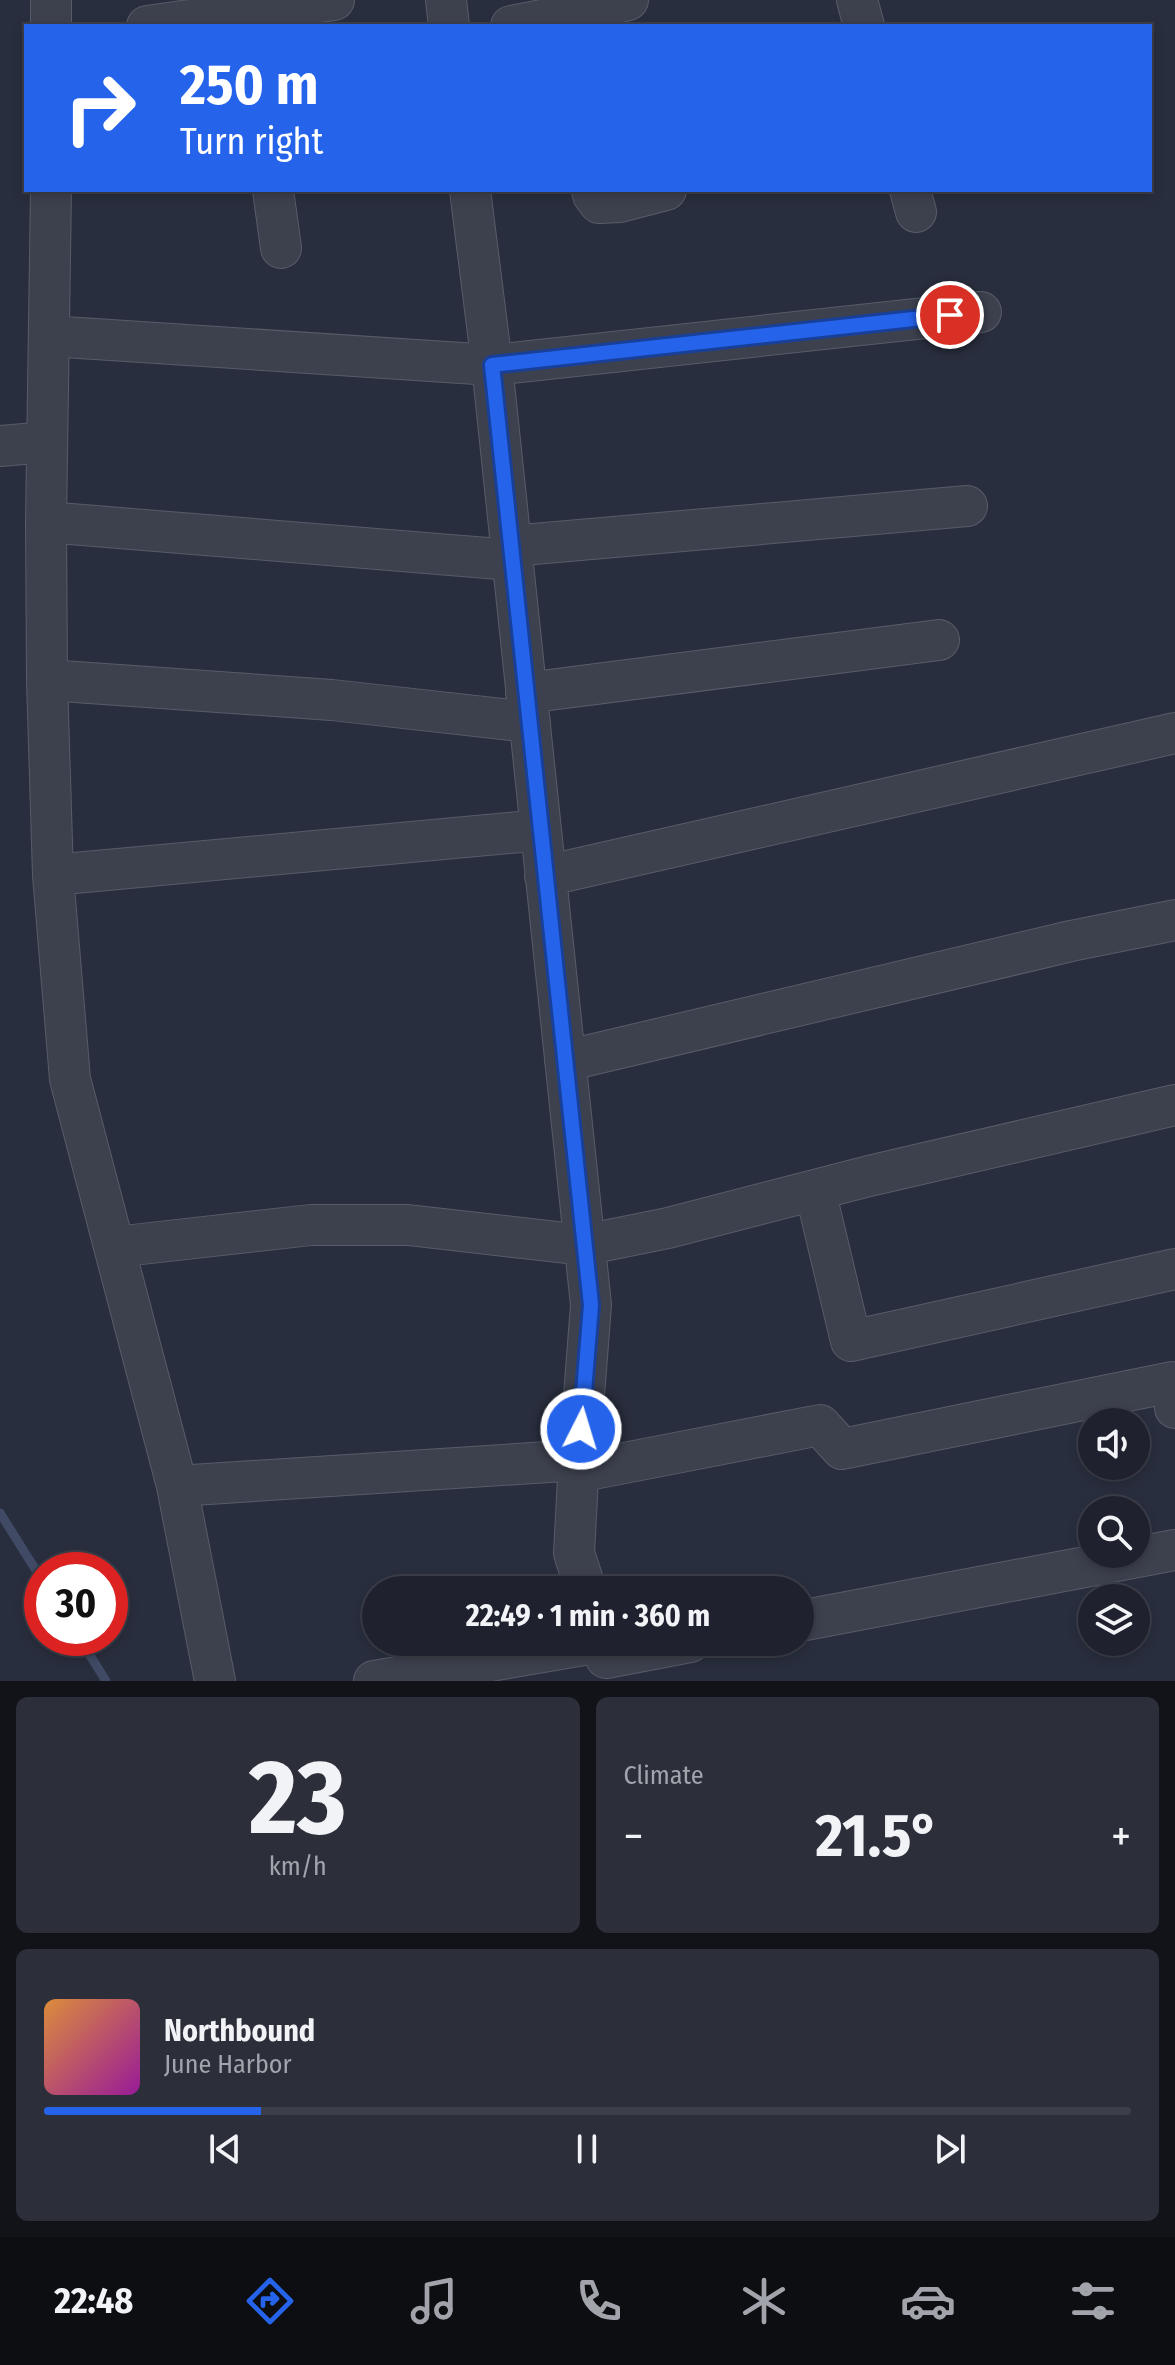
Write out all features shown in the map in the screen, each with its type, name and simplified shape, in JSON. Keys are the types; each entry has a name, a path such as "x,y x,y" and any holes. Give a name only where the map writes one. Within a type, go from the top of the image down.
{"street":[{"path":"51,0 51,24"},
{"path":"163,24 334,0"},
{"path":"446,0 449,24"},
{"path":"520,24 628,0"},
{"path":"857,0 863,24"},
{"path":"51,192 47,680 53,875 70,1079 177,1486 215,1681"},
{"path":"273,192 281,248"},
{"path":"470,192 492,365 591,1305 574,1553 581,1576"},
{"path":"592,192 599,203 609,204 658,192"},
{"path":"49,336 492,365 981,312"},
{"path":"0,446 47,442"},
{"path":"46,522 512,553 967,506"},
{"path":"47,680 332,700 528,707 939,640"},
{"path":"545,876 1175,733"},
{"path":"53,875 541,830"},
{"path":"565,1061 1071,941 1175,920"},
{"path":"115,1247 311,1225 408,1225 584,1245 668,1228 1175,1105"},
{"path":"815,1190 851,1341 1175,1269"},
{"path":"177,1486 578,1466 820,1425 842,1449 1173,1395"},
{"path":"814,1618 1175,1550"},
{"path":"374,1681 606,1656"}],"waterway":[{"path":"0,1513 24,1552"},
{"path":"90,1656 106,1681"}],"route":[{"path":"581,1429 591,1305 492,365 950,315"}]}
